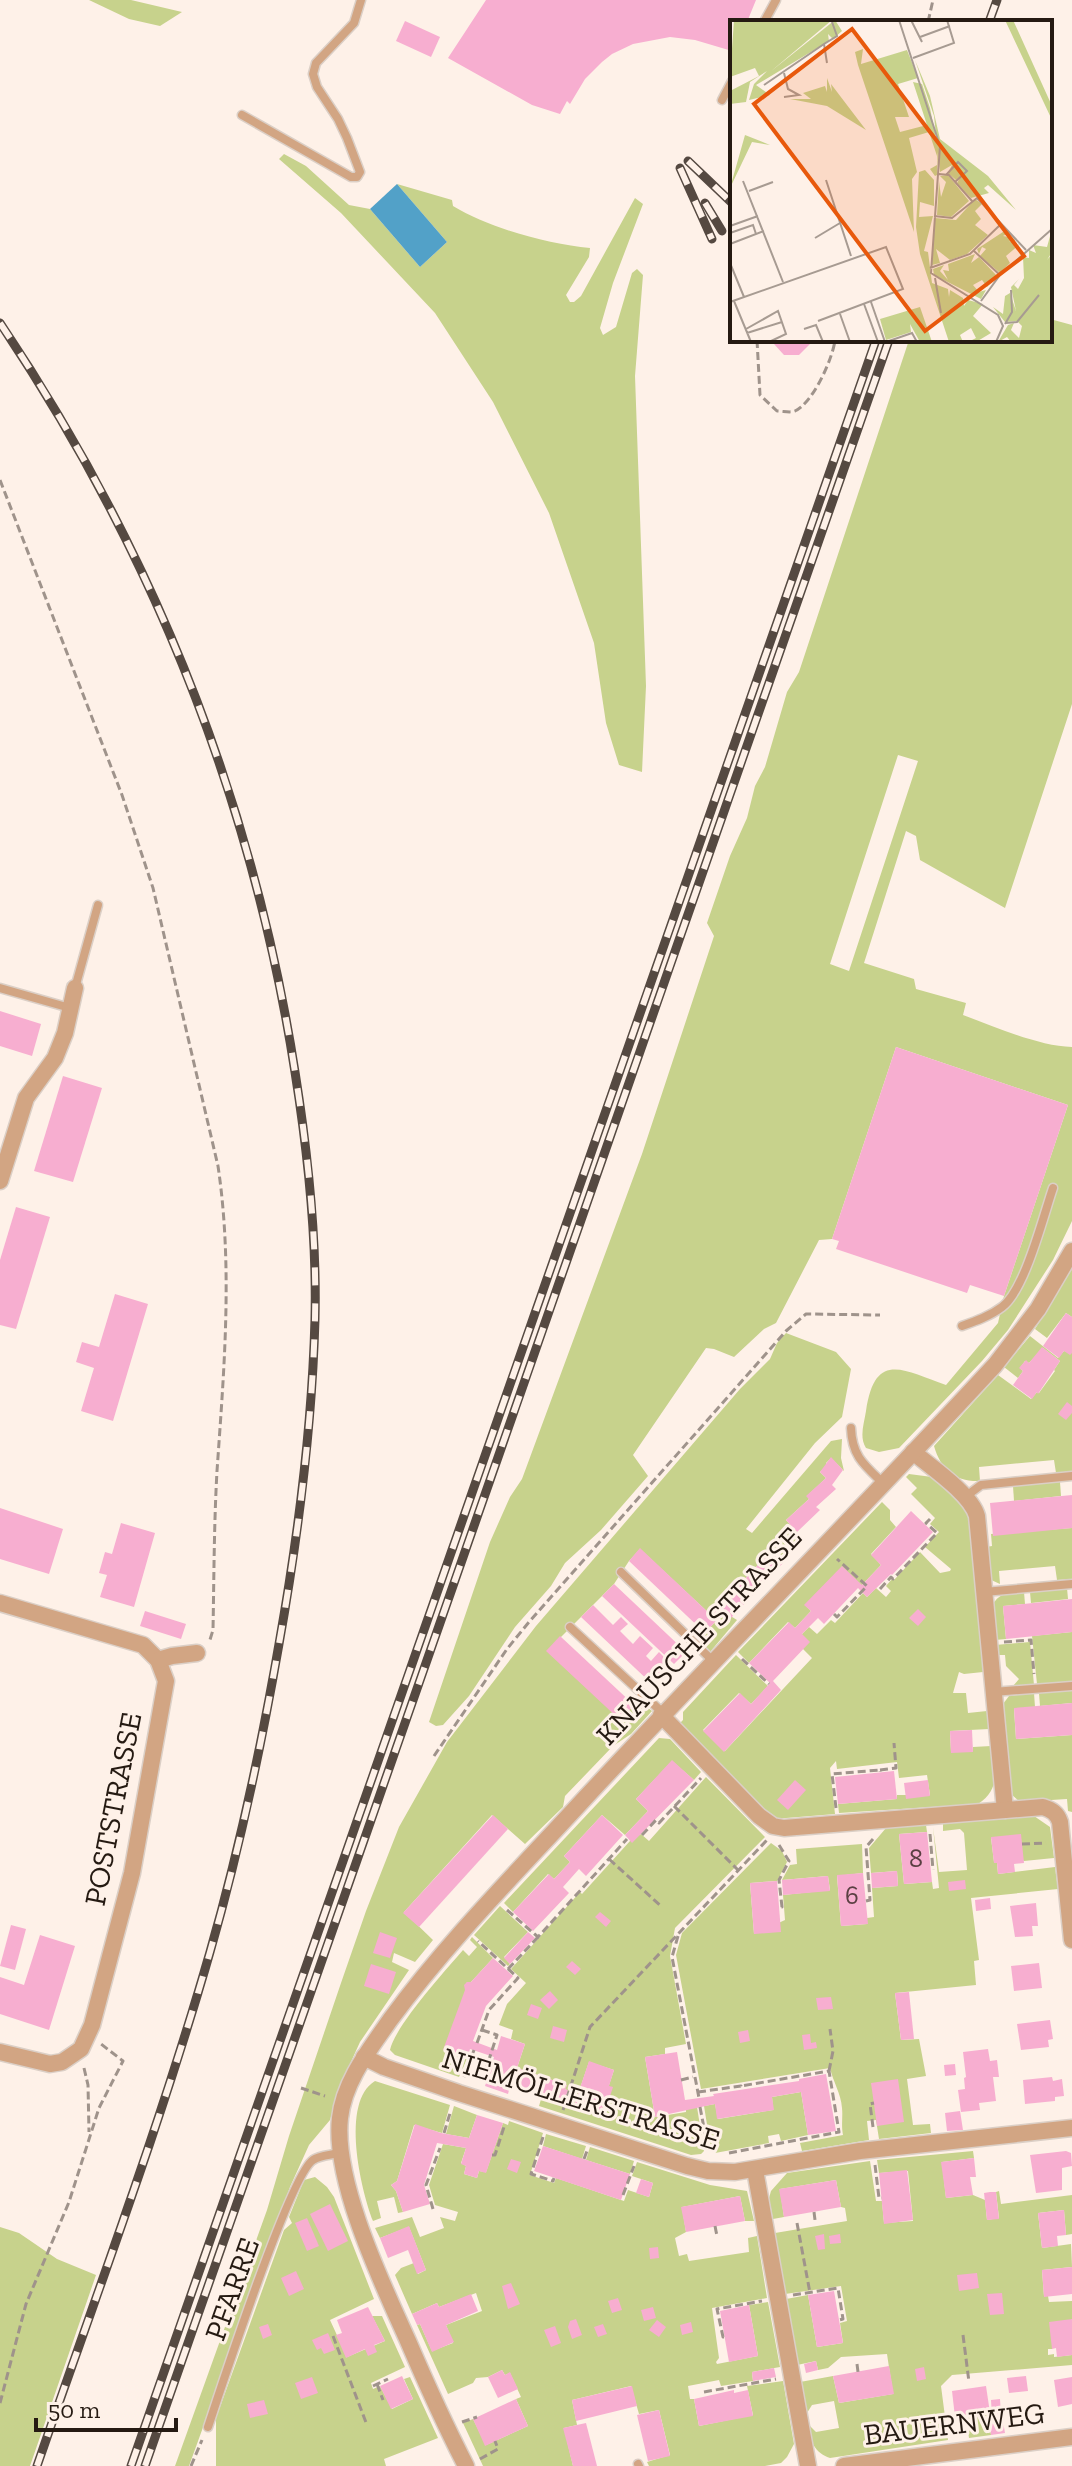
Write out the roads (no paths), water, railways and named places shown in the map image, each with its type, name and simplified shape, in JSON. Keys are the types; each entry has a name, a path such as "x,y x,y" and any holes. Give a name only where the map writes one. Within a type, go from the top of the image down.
{"street":[{"path":"0,1181 26,1098 55,1058 65,1033 75,988"},
{"name":"KNAUSCHE STRASSE","path":"463,2465 399,2323 354,2208 342,2152 340,2120 364,2057 424,1974 493,1896 995,1365 1053,1286 1072,1251"},
{"path":"913,1452 965,1497 977,1516 1005,1810"},
{"path":"0,1603 143,1645 158,1660 197,1653"},
{"name":"POSTSTRASSE","path":"0,2052 50,2064 62,2062 84,2042 92,2025 132,1873 166,1681 158,1660"},
{"path":"662,1714 759,1816 773,1826 784,1828 1043,1807 1055,1812 1065,1845 1072,1940"},
{"name":"NIEMÖLLERSTRASSE","path":"364,2057 384,2067 460,2085 477,2099 708,2171 755,2170 873,2149 1072,2128"},
{"path":"755,2170 808,2466"},
{"name":"BAUERNWEG","path":"844,2466 1072,2437"}],"lane":[{"path":"242,115 351,177 357,177 360,172 347,138 317,87 313,74 316,63 354,23 361,0"},
{"path":"765,20 776,0"},
{"path":"722,100 730,85"},
{"path":"75,988 98,905"},
{"path":"0,988 71,1008"},
{"path":"962,1326 989,1315 1010,1299 1028,1262 1053,1188"},
{"path":"851,1428 854,1450 883,1483"},
{"path":"965,1497 981,1485 1072,1476"},
{"path":"621,1572 713,1661"},
{"path":"984,1592 1072,1584"},
{"path":"570,1627 662,1714"},
{"path":"992,1692 1072,1686"},
{"name":"PFARRE","path":"208,2427 298,2179 312,2160 342,2152"}],"water":[{"path":"397,184 447,242 420,267 370,209"}],"railway":[{"path":"990,20 997,0"},
{"path":"688,161 730,201"},
{"path":"680,168 712,239"},
{"path":"705,203 722,231"},
{"path":"0,323 55,410 105,498 150,589 189,681 224,776 253,873 277,971 304,1134 315,1257 311,1401 298,1523 272,1683 240,1838 221,1914 170,2082 37,2466"},
{"path":"131,2466 875,342"},
{"path":"145,2466 888,342"}]}
